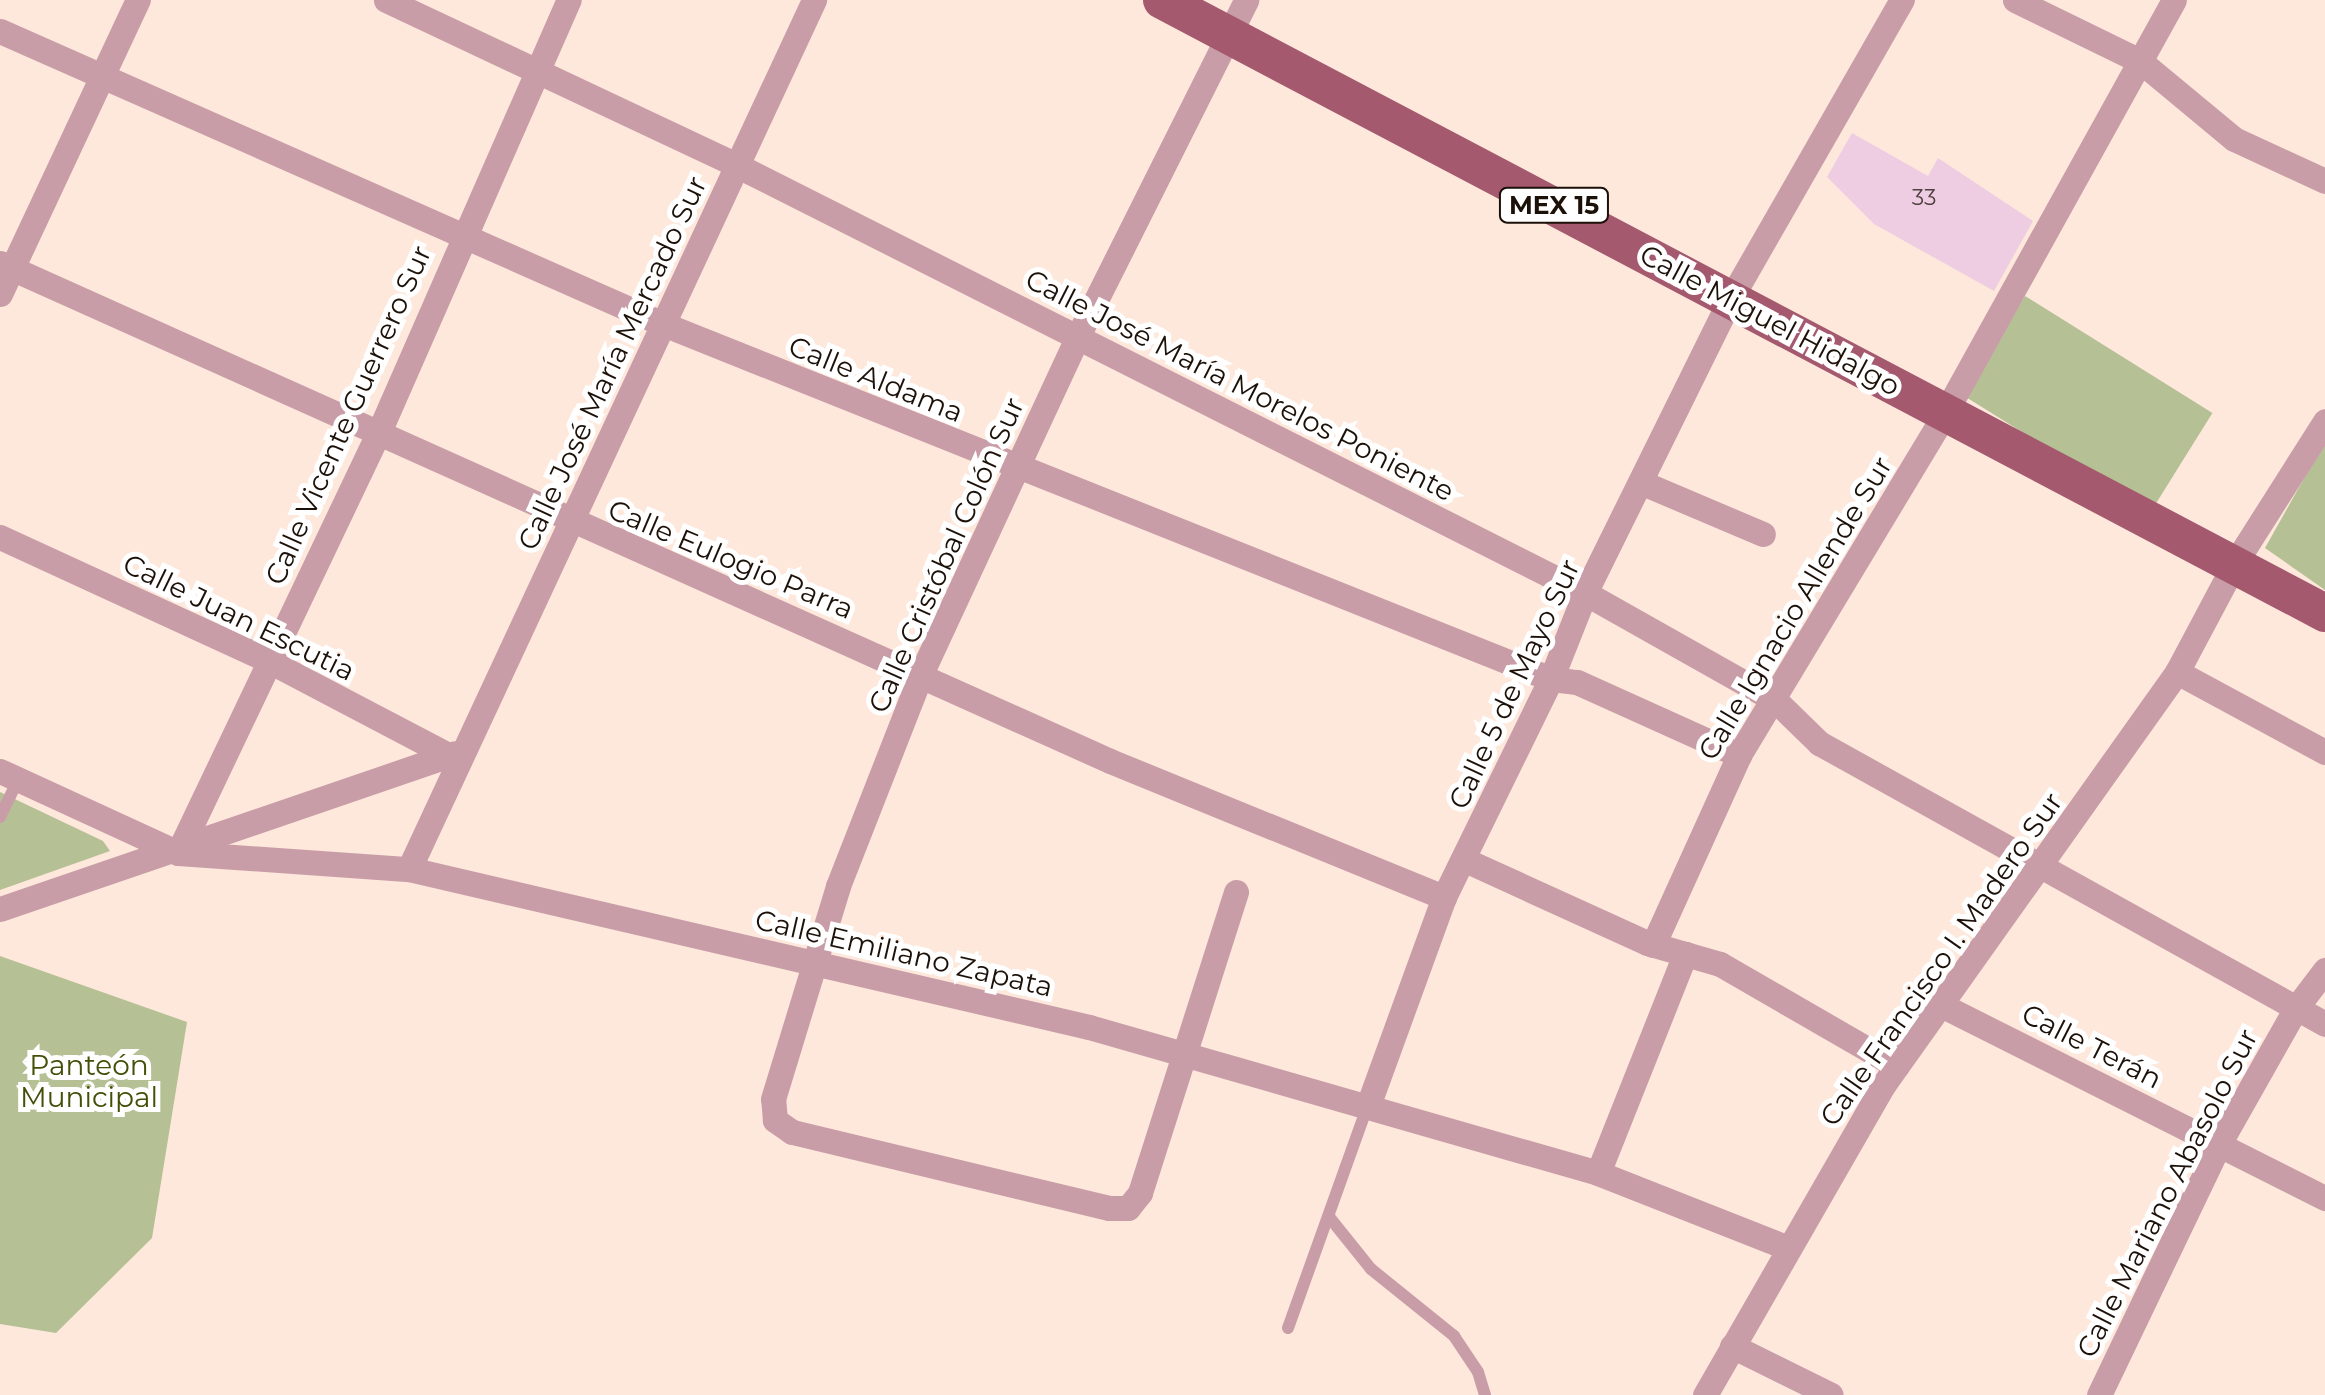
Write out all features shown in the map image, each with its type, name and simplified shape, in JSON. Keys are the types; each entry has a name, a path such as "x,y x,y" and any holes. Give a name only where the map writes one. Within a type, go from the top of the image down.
{"main road":[{"name":"Calle Miguel Hidalgo","path":"1162,0 2325,613"}],"street":[{"path":"0,294 6,266 138,0"},
{"name":"Calle José María Morelos Poniente","path":"386,0 736,165 1586,593 1775,700 1819,743 2325,1024"},
{"name":"Calle Vicente Guerrero Sur","path":"178,852 379,432 462,233 569,0"},
{"name":"Calle José María Mercado Sur","path":"408,869 456,753 574,523 814,0"},
{"name":"Calle Cristóbal Colón Sur","path":"1180,1051 1140,1194 1128,1208 1109,1208 792,1132 775,1120 773,1099 814,962 922,674 1078,336 1246,0"},
{"name":"Calle 5 de Mayo Sur","path":"1369,1102 1444,897 1551,680 1586,593 1645,484 1732,298 1902,0"},
{"path":"2015,0 2140,61 2234,140 2325,181"},
{"name":"Calle Ignacio Allende Sur","path":"1654,945 1739,755 1945,413 2174,0"},
{"name":"Calle Aldama","path":"0,30 98,79 462,233 663,324 1551,680 1578,682 1739,755"},
{"name":"Calle Eulogio Parra","path":"6,266 1110,761 1444,897"},
{"name":"Calle Francisco I. Madero Sur","path":"1705,1395 1786,1247 1896,1066 2178,672 2235,563 2325,421"},
{"path":"1645,484 1763,534"},
{"name":"Calle Juan Escutia","path":"0,537 269,661 456,753"},
{"path":"2178,672 2325,752"},
{"path":"0,909 178,852 456,753"},
{"name":"Calle Emiliano Zapata","path":"9,776 178,852 408,869 1180,1051 1369,1102 1598,1174 1786,1247"},
{"path":"1465,860 1654,945 1720,964 1896,1066"},
{"path":"1180,1051 1236,892"},
{"path":"1598,1174 1685,954"},
{"name":"Calle Mariano Abasolo Sur","path":"2099,1395 2219,1144 2296,1008 2325,970"},
{"name":"Calle Terán","path":"1939,1004 2325,1198"},
{"path":"1732,1346 1831,1395"}],"lane":[{"path":"0,817 9,776"},
{"path":"1288,1328 1369,1102"},
{"path":"1330,1218 1372,1269 1454,1336 1485,1395"}],"green space":[{"path":"2025,296 2212,413 2150,512 1963,395"},
{"path":"2325,441 2325,590 2265,548"},
{"path":"0,792 103,841 110,851 0,890"},
{"name":"Panteón Municipal","path":"0,956 187,1022 152,1238 56,1333 0,1324"}],"building":[{"path":"1852,133 1928,176 1938,158 2033,221 1994,291 1874,224 1827,177"}]}
